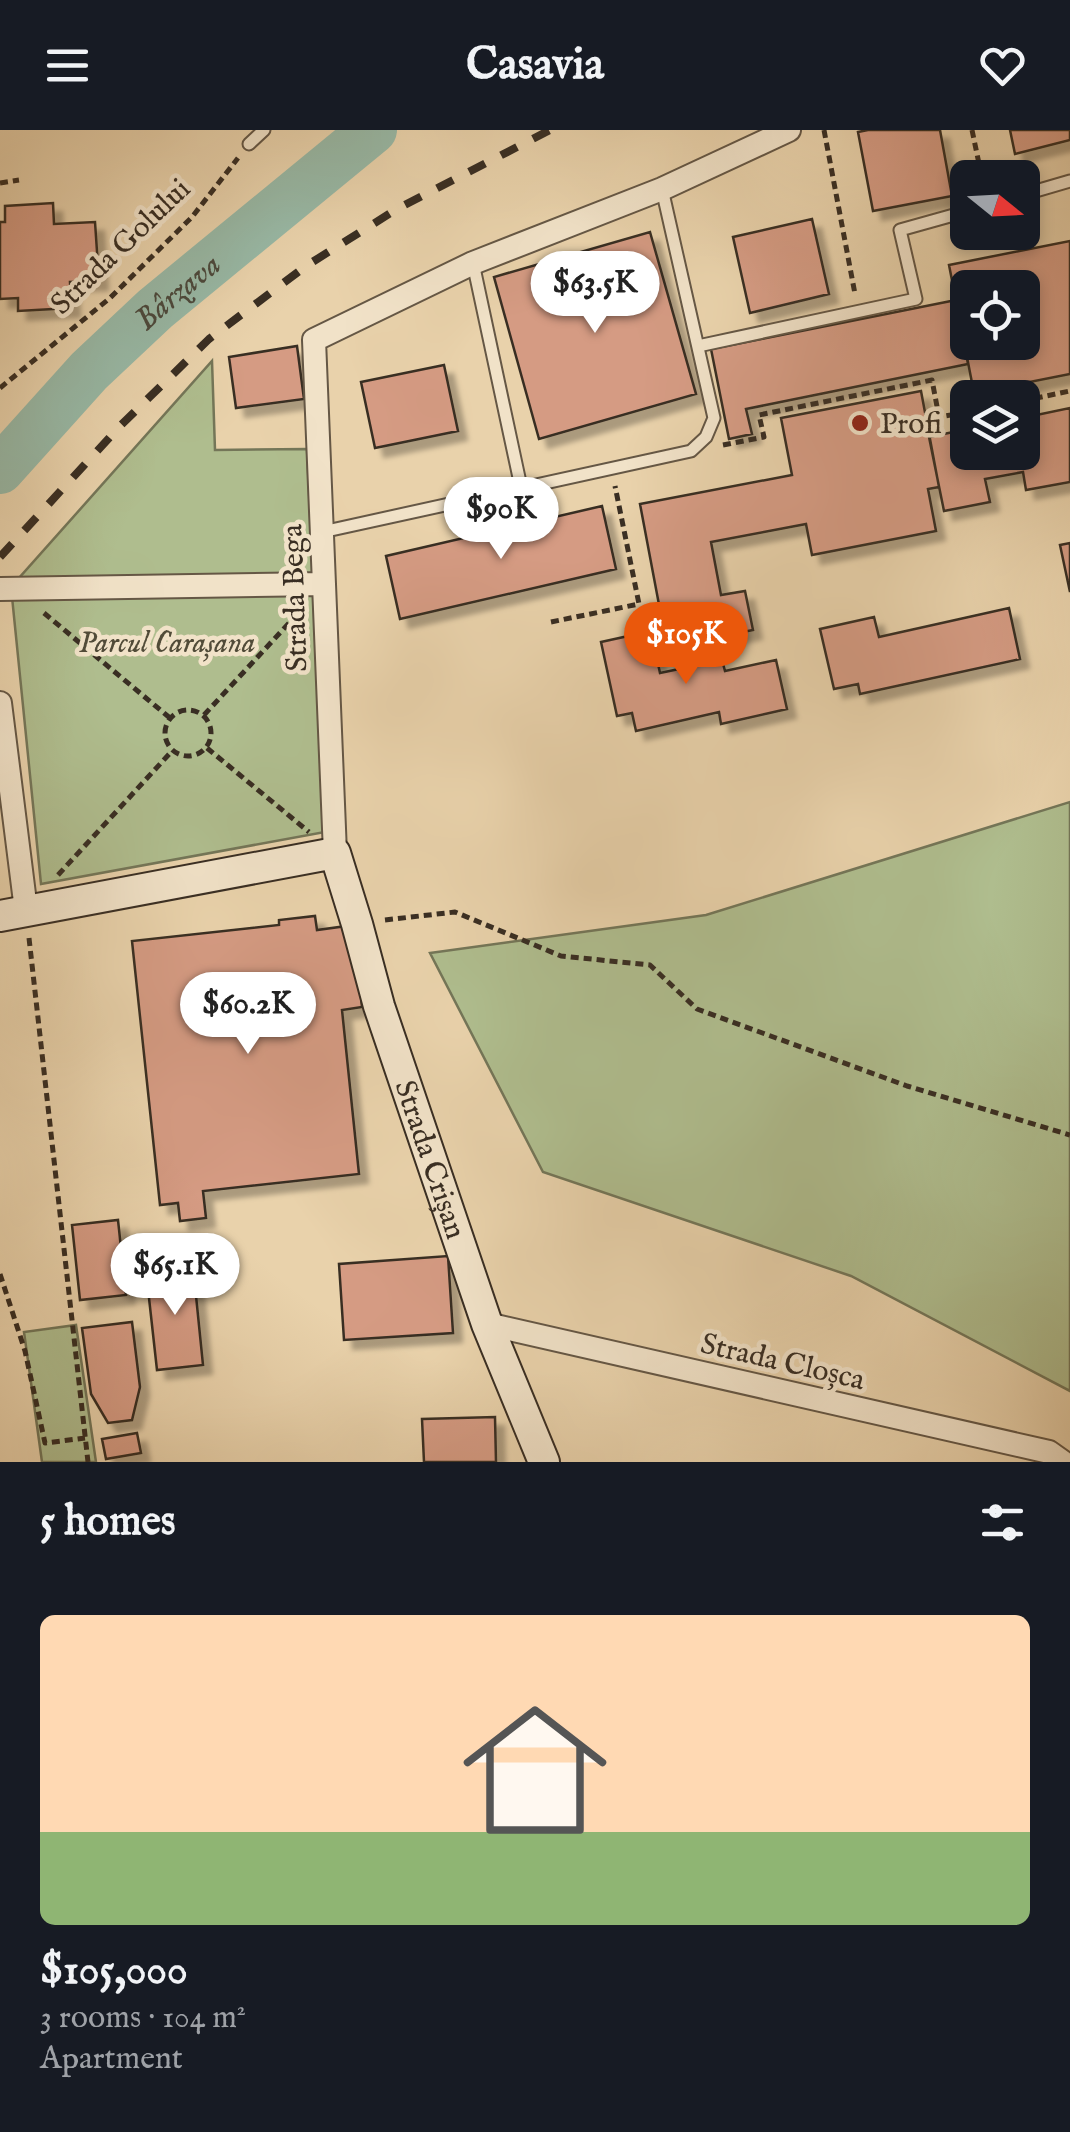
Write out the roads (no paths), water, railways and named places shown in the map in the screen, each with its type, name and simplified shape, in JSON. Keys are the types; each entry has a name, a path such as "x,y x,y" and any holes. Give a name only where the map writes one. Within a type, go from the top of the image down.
{"street":[{"path":"473,263 662,189 788,130"},
{"name":"Strada Bega","path":"335,853 314,340 473,263"},
{"path":"7,589 324,584"},
{"path":"0,703 12,913 335,853"},
{"name":"Strada Crișan","path":"335,853 379,1006 487,1324 544,1462"},
{"name":"Strada Cloșca","path":"487,1324 1049,1452 1063,1462"}],"lane":[{"path":"249,144 264,130"},
{"path":"1040,189 1070,180"},
{"path":"322,532 691,451 706,437 714,418 662,189"},
{"path":"698,346 916,299 900,230 950,216"},
{"path":"473,263 520,487"}],"waterway":[{"name":"Bârzava","path":"0,470 89,371 155,309 373,130"}],"railway":[{"path":"0,557 121,425 209,339 306,266 397,209 550,130"}],"place":[{"name":"Profi","path":"860,423"}],"park label":[{"name":"Parcul Carașana","path":"167,642"}]}
